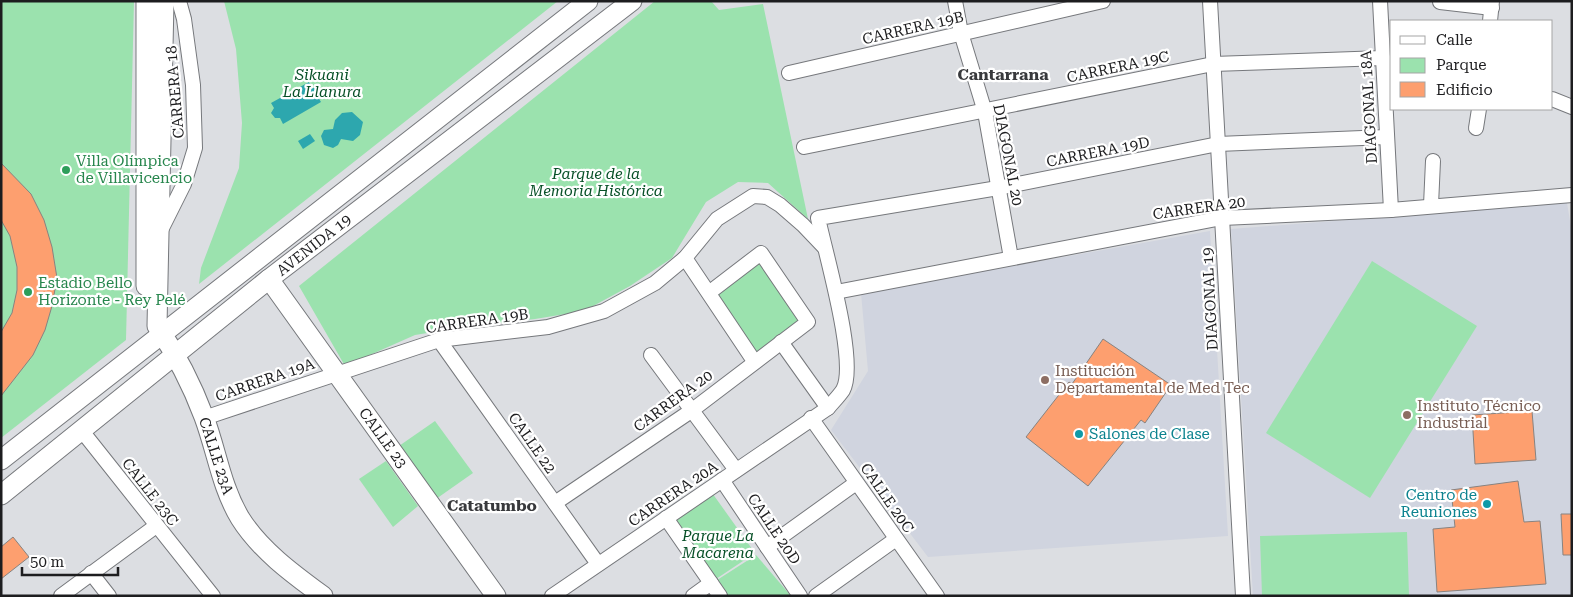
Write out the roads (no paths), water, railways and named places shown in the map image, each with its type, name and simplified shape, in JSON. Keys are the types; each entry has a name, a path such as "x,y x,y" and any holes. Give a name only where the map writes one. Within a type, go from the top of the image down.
{"main road":[{"path":"146,1 146,334 156,337 170,358"},
{"path":"156,337 158,326 164,1"},
{"name":"AVENIDA 19","path":"1,460 588,1"},
{"name":"AVENIDA 19","path":"1,495 269,279 632,1"},
{"name":"CALLE 23","path":"269,279 496,596"},
{"name":"CALLE 23A","path":"170,358 184,371 204,418 224,487 240,518 268,552 287,569 324,596"}],"street":[{"name":"CARRERA 18","path":"159,234 184,184 195,148 193,85 184,19 179,1"},
{"name":"DIAGONAL 20","path":"955,1 962,33 985,112 1011,258"},
{"name":"CARRERA 19B","path":"789,73 1103,1"},
{"name":"DIAGONAL 19","path":"1210,1 1243,596"},
{"name":"DIAGONAL 18A","path":"1380,1 1391,210"},
{"path":"1440,2 1491,10"},
{"name":"CARRERA 19C","path":"804,147 985,112 1213,64 1383,58"},
{"path":"1553,100 1572,107"},
{"path":"1476,128 1479,110"},
{"name":"CARRERA 19D","path":"824,248 818,218 998,188 1218,144 1387,137"},
{"path":"1431,205 1434,161"},
{"path":"754,360 710,292 685,258 717,219 742,201 759,195 767,197 792,214 824,248 836,292 845,347 846,367 844,388 828,408 781,342"},
{"name":"CARRERA 20","path":"836,292 1222,218 1391,210 1431,205 1572,195"},
{"name":"CARRERA 20","path":"555,503 691,411 754,360 808,322 762,252 710,292"},
{"name":"CARRERA 19B","path":"337,373 439,340 567,323 622,303 655,283 685,258"},
{"name":"CALLE 22","path":"439,340 598,564"},
{"path":"651,355 736,470"},
{"name":"CARRERA 19A","path":"204,418 337,373"},
{"name":"CARRERA 20A","path":"552,596 828,408"},
{"name":"CALLE 20C","path":"811,418 934,595"},
{"name":"CALLE 23C","path":"82,431 213,596"},
{"name":"CALLE 20D","path":"722,480 800,596"},
{"path":"767,547 856,483"},
{"path":"666,518 720,596"},
{"path":"61,596 156,526"},
{"path":"816,596 896,539"},
{"path":"91,573 109,596"},
{"path":"693,596 711,583"}],"water":[{"path":"309,82 312,88 317,88 320,93 318,97 321,102 283,124 280,118 275,118 271,113 274,108 271,103"},
{"path":"352,112 363,122 360,135 353,141 341,139 338,145 333,148 324,145 321,136 324,130 333,129 335,120 342,113"},
{"path":"310,134 315,141 303,149 298,141"}],"place":[{"name":"Villa Olímpica de Villavicencio","path":"66,170"},
{"name":"Estadio Bello Horizonte - Rey Pelé","path":"28,292"},
{"name":"Institución Departamental de Med Tec","path":"1045,380"},
{"name":"Instituto Técnico Industrial","path":"1407,415"},
{"name":"Salones de Clase","path":"1079,434"},
{"name":"Centro de Reuniones","path":"1487,504"}],"district":[{"name":"Cantarrana","path":"1003,74"},
{"name":"Catatumbo","path":"492,505"}],"park label":[{"name":"Sikuani La Llanura","path":"322,84"},
{"name":"Parque de la Memoria Histórica","path":"596,182"},
{"name":"Parque La Macarena","path":"718,544"}]}
